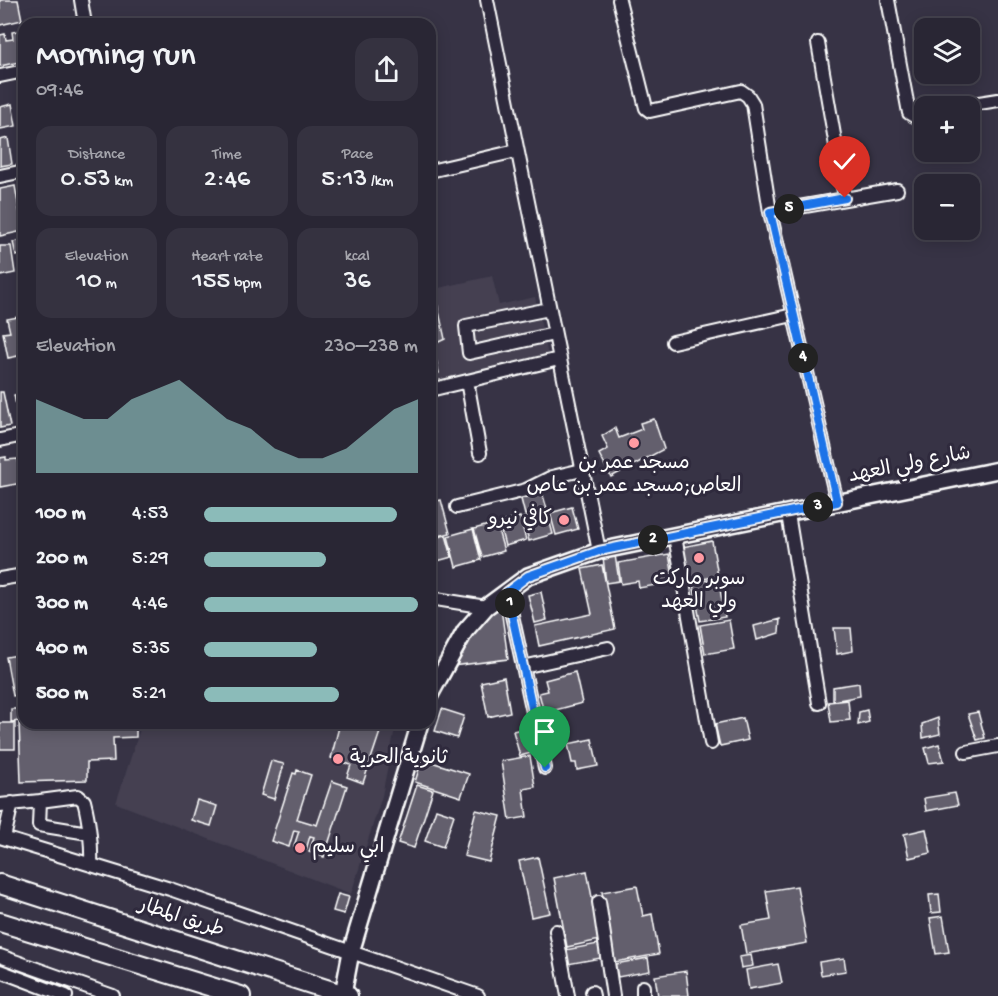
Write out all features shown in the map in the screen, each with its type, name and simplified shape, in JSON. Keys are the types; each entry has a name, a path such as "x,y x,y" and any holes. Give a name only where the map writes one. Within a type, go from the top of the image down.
{"highway":[{"name":"طريق المطار","path":"0,884 346,995"},
{"path":"0,922 241,996"}],"main road":[{"name":"شارع ولي العهد","path":"436,683 465,631 486,607 528,576 599,551 998,470"},
{"path":"346,995 351,952 418,729"}],"street":[{"path":"81,0 84,18"},
{"path":"487,0 599,551"},
{"path":"619,0 646,108 650,111 741,91 753,104 770,212 837,502"},
{"path":"888,0 909,113 914,116"},
{"path":"818,43 845,198"},
{"path":"0,76 18,72"},
{"path":"980,103 998,100"},
{"path":"436,170 516,151"},
{"path":"0,176 18,172"},
{"path":"770,212 897,190"},
{"path":"549,309 466,326 469,353 554,334"},
{"path":"673,342 793,315"},
{"path":"436,389 559,359"},
{"path":"467,381 480,453"},
{"path":"0,440 18,436"},
{"path":"457,507 526,490 552,477 582,470"},
{"path":"788,514 819,704"},
{"path":"675,536 711,743"},
{"path":"0,579 18,575"},
{"path":"507,592 545,768"},
{"path":"436,599 486,607"},
{"path":"524,667 608,648"},
{"path":"966,752 998,746"},
{"path":"91,865 93,842 88,833 86,805 81,798 6,804 2,838 170,889 478,996"},
{"path":"40,801 39,825 88,833"},
{"path":"599,902 613,996"},
{"path":"556,931 568,996"},
{"path":"0,956 113,996"},
{"path":"0,971 62,996 67,981"}],"shaded area":[{"path":"492,276 499,305 535,297 549,360 436,386 436,289"},
{"name":"ابي سليم","path":"140,729 395,729 382,796 351,894 116,803"}],"building":[{"path":"0,0 18,0 22,18 0,25"},
{"path":"18,31 18,62 0,66 0,35 5,34 6,40 13,39 12,32"},
{"path":"12,104 16,126 0,129 0,107"},
{"path":"8,138 12,164 0,166 0,140"},
{"path":"15,186 18,203 18,232 0,236 0,189"},
{"path":"18,241 18,256 16,256 13,242"},
{"path":"0,246 11,246 15,273 0,276"},
{"path":"436,298 445,339 436,343"},
{"path":"18,317 18,356 8,358 3,333 10,332 7,319"},
{"path":"0,392 3,392 10,426 0,428"},
{"path":"18,394 18,415 14,395"},
{"name":"مسجد عمر بن العاص;مسجد عمر بن عاص","path":"654,419 664,449 611,477 599,454 608,449 602,436 615,428 619,438 642,429 640,423"},
{"path":"0,458 18,459 18,484 0,487"},
{"path":"541,489 547,509 525,515 520,495"},
{"path":"441,500 450,533 436,537 436,501"},
{"path":"572,507 578,529 556,535 550,513"},
{"path":"547,512 553,534 529,541 523,518"},
{"path":"520,517 526,540 505,546 499,523"},
{"path":"496,523 504,551 482,557 474,529"},
{"path":"473,529 481,560 456,567 448,536"},
{"path":"446,535 452,557 436,561 436,538"},
{"path":"712,541 718,576 688,582 682,547"},
{"path":"669,554 674,582 639,588 638,581 621,584 618,563"},
{"path":"615,555 619,581 606,583 603,557"},
{"path":"602,565 615,629 539,646 535,626 592,614 582,569"},
{"path":"718,578 725,617 700,621 693,583"},
{"path":"541,592 547,620 535,623 528,595"},
{"path":"500,601 508,659 452,666 496,602"},
{"path":"780,619 779,633 757,640 754,626"},
{"path":"729,620 734,649 705,654 700,625"},
{"path":"834,628 851,628 853,651 837,654"},
{"path":"18,655 18,695 13,696 6,657"},
{"path":"575,672 582,703 544,713 539,693 548,691 545,680"},
{"path":"504,677 510,712 488,717 481,682"},
{"path":"859,683 860,696 833,701 833,687"},
{"path":"848,700 850,720 831,722 828,702"},
{"path":"11,709 18,709 18,721 11,722"},
{"path":"442,709 464,716 457,738 435,731"},
{"path":"867,710 869,722 858,725 859,712"},
{"path":"978,712 985,738 977,740 968,714"},
{"path":"743,718 748,740 720,746 715,724"},
{"path":"938,718 940,734 923,738 922,724"},
{"path":"0,723 15,723 15,749 0,749"},
{"path":"525,728 531,753 520,756 513,731"},
{"path":"19,729 136,729 136,737 113,738 114,761 87,762 87,780 21,782"},
{"path":"338,729 381,729 363,783 347,777 351,765 331,758"},
{"path":"592,739 598,766 577,770 576,763 572,763 568,744"},
{"path":"939,744 944,761 929,763 925,748"},
{"path":"530,756 535,787 523,789 527,817 510,820 501,761"},
{"path":"422,759 469,774 461,797 415,782"},
{"path":"271,761 284,764 274,799 261,795"},
{"path":"297,770 311,775 297,819 317,825 332,781 347,786 324,857 309,852 314,837 310,836 306,850 294,846 299,831 294,830 289,847 271,841 293,773 296,774"},
{"path":"417,785 433,790 414,848 398,843"},
{"path":"955,793 958,805 926,811 924,798"},
{"path":"197,800 217,806 211,826 191,820"},
{"path":"436,809 454,815 443,847 425,841"},
{"path":"476,810 501,816 489,862 464,856"},
{"path":"926,829 931,853 909,858 904,834"},
{"path":"538,857 550,913 531,917 519,861"},
{"path":"587,871 600,940 567,947 554,878"},
{"path":"637,886 643,916 652,914 659,954 615,962 602,892"},
{"path":"797,886 807,943 746,954 741,925 771,920 766,891"},
{"path":"338,894 349,897 344,914 333,911"},
{"path":"939,894 941,912 931,913 929,895"},
{"path":"943,916 949,952 936,954 930,918"},
{"path":"598,944 601,958 568,964 565,950"},
{"path":"751,955 753,966 741,968 739,957"},
{"path":"648,958 650,971 618,977 615,964"},
{"path":"844,958 846,971 821,975 819,962"},
{"path":"778,964 782,983 749,989 746,970"},
{"path":"686,971 689,996 658,996 655,976"}],"place":[{"name":"مسجد عمر بن العاص;مسجد عمر بن عاص","path":"634,443"},
{"name":"كافي نيرو","path":"564,520"},
{"name":"سوبر ماركت ولي العهد","path":"699,558"},
{"name":"ثانوية الحرية","path":"338,759"},
{"name":"ابي سليم","path":"300,848"}],"route":[{"path":"545,768 507,592 528,576 599,551 788,514 837,502 770,212 845,198"}]}
